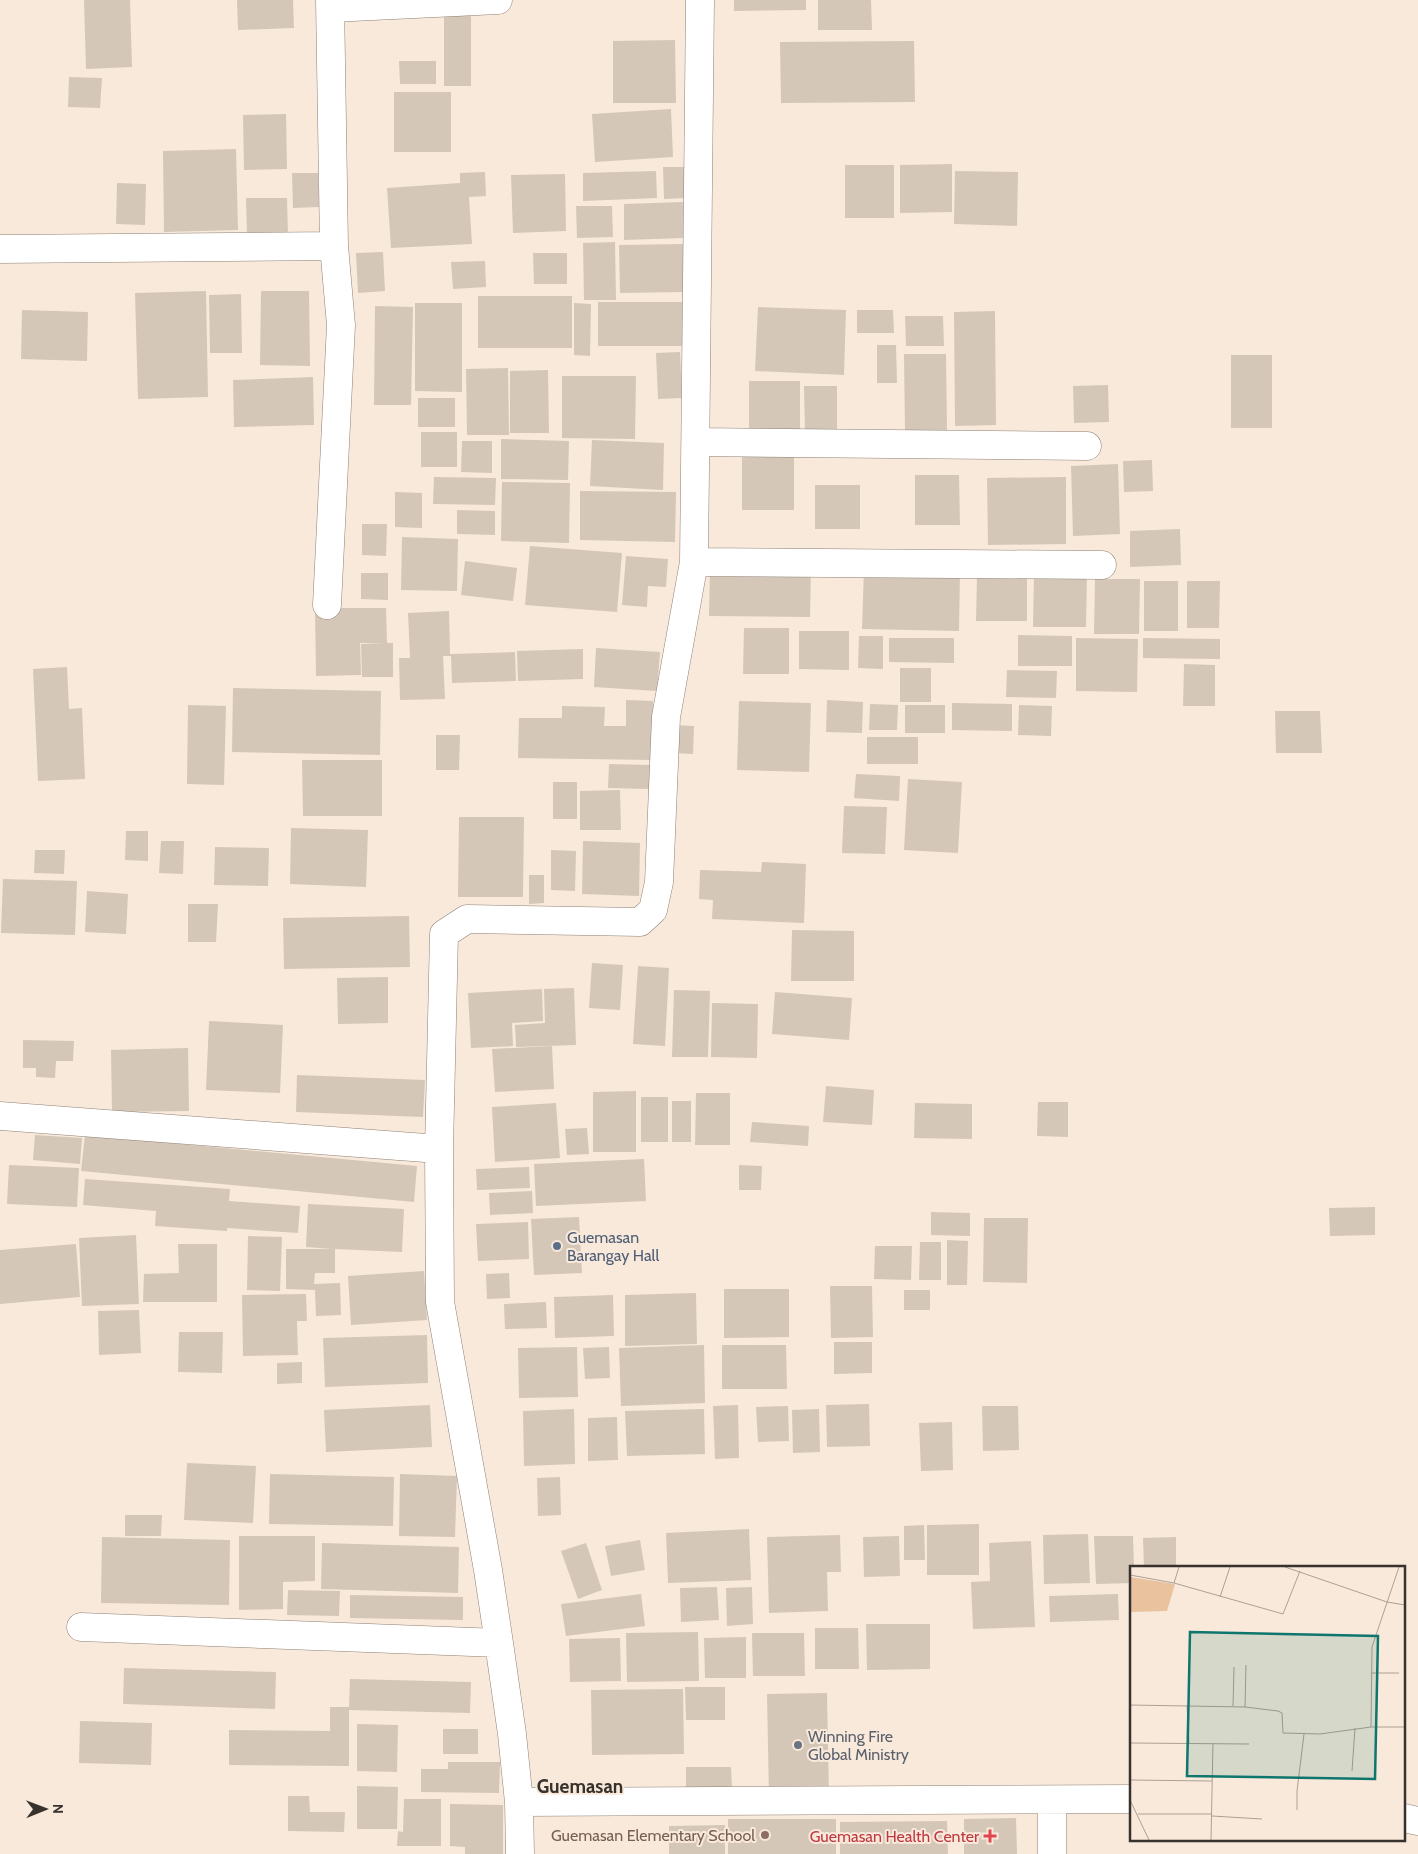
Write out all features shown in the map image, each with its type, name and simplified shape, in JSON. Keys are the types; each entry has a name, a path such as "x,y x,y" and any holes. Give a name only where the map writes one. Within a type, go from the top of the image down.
{"street":[{"path":"327,605 342,325 334,246 330,4 498,0"},
{"path":"520,1854 519,1802 512,1734 499,1643 488,1570 440,1302 439,1149 444,934 467,919 640,922 653,910 659,882 666,717 694,562 700,0"},
{"path":"0,249 334,246"},
{"path":"696,442 1087,446"},
{"path":"694,562 1102,565"},
{"path":"0,1116 439,1149"},
{"path":"81,1627 499,1643"},
{"path":"519,1802 1130,1799"},
{"path":"1052,1800 1052,1854"}],"building":[{"path":"84,0 130,0 132,67 86,69"},
{"path":"237,0 293,0 294,28 238,30"},
{"path":"734,0 806,0 806,10 734,11"},
{"path":"818,0 871,0 872,30 818,30"},
{"path":"471,15 471,86 444,86 444,16"},
{"path":"675,40 676,103 613,103 613,41"},
{"path":"914,41 915,102 781,103 780,42"},
{"path":"399,61 436,61 436,84 400,84"},
{"path":"69,77 102,78 100,108 68,107"},
{"path":"394,92 451,92 451,152 394,152"},
{"path":"671,109 673,157 595,162 592,114"},
{"path":"286,114 287,169 244,170 243,115"},
{"path":"236,149 238,230 164,232 163,151"},
{"path":"952,164 952,212 900,213 900,165"},
{"path":"845,165 894,165 894,218 845,218"},
{"path":"663,167 688,167 688,198 664,199"},
{"path":"656,171 657,198 583,201 583,173"},
{"path":"955,171 1018,172 1017,226 954,224"},
{"path":"485,172 486,196 469,197 472,244 391,248 387,188 460,183 460,173"},
{"path":"292,173 318,173 319,207 293,208"},
{"path":"565,174 566,231 513,233 511,175"},
{"path":"117,183 146,184 145,225 116,224"},
{"path":"246,198 287,198 288,235 247,236"},
{"path":"683,202 684,238 624,240 624,204"},
{"path":"576,206 612,206 613,237 577,238"},
{"path":"615,242 616,300 584,300 583,243"},
{"path":"684,244 685,292 620,293 619,245"},
{"path":"383,252 385,291 358,293 356,253"},
{"path":"533,253 567,253 567,284 534,284"},
{"path":"485,261 486,287 453,289 451,262"},
{"path":"206,291 208,397 138,399 135,293"},
{"path":"261,291 309,291 310,366 260,365"},
{"path":"241,294 242,353 210,353 209,295"},
{"path":"478,296 572,296 572,348 478,348"},
{"path":"598,302 688,302 688,346 598,346"},
{"path":"415,303 462,303 462,392 415,391"},
{"path":"574,303 591,304 590,356 574,355"},
{"path":"375,306 413,307 411,405 374,405"},
{"path":"758,307 846,310 844,375 755,371"},
{"path":"22,310 88,312 87,361 21,359"},
{"path":"857,310 893,310 894,333 857,333"},
{"path":"995,311 996,425 955,426 954,312"},
{"path":"905,316 943,316 944,346 906,346"},
{"path":"877,345 896,345 897,383 877,383"},
{"path":"680,352 682,398 658,399 656,353"},
{"path":"904,354 946,354 947,430 905,430"},
{"path":"1231,355 1272,355 1272,428 1231,428"},
{"path":"508,368 509,435 467,435 466,369"},
{"path":"548,370 549,433 510,433 510,371"},
{"path":"562,376 636,376 635,439 562,438"},
{"path":"313,377 314,425 234,427 233,380"},
{"path":"749,381 800,381 800,436 749,436"},
{"path":"1108,385 1109,422 1074,423 1073,386"},
{"path":"804,386 837,386 837,433 805,434"},
{"path":"418,398 455,398 455,427 418,427"},
{"path":"421,432 457,432 457,467 421,467"},
{"path":"501,439 569,441 568,480 501,479"},
{"path":"592,440 664,443 663,490 590,486"},
{"path":"462,441 492,441 492,473 461,472"},
{"path":"742,452 794,452 794,510 742,510"},
{"path":"1152,460 1153,491 1124,492 1123,461"},
{"path":"1118,464 1120,534 1073,536 1071,466"},
{"path":"915,475 959,475 960,525 915,525"},
{"path":"434,477 496,478 495,505 433,504"},
{"path":"1066,477 1066,544 988,545 987,478"},
{"path":"502,482 570,483 569,543 501,541"},
{"path":"815,485 860,485 860,529 815,529"},
{"path":"580,491 676,492 675,542 580,540"},
{"path":"395,492 422,493 422,528 395,527"},
{"path":"457,510 495,511 495,535 457,534"},
{"path":"362,524 387,524 386,556 362,555"},
{"path":"1180,529 1181,565 1130,567 1130,531"},
{"path":"402,537 458,539 457,591 401,590"},
{"path":"530,546 622,553 617,612 525,605"},
{"path":"626,556 668,559 666,587 648,586 647,607 622,605"},
{"path":"465,561 517,568 513,601 461,595"},
{"path":"710,568 811,568 810,617 709,616"},
{"path":"864,568 960,570 959,631 862,629"},
{"path":"361,573 388,573 388,600 361,599"},
{"path":"1034,573 1087,573 1086,627 1033,627"},
{"path":"977,575 1027,576 1027,621 976,621"},
{"path":"1095,579 1140,579 1139,634 1094,634"},
{"path":"1144,581 1178,581 1178,631 1144,631"},
{"path":"1187,581 1220,581 1219,628 1187,628"},
{"path":"315,608 386,608 387,643 393,643 393,677 362,677 361,644 384,643 360,643 361,675 316,676"},
{"path":"449,611 450,654 515,652 516,681 452,683 451,656 443,656 445,699 400,700 399,658 410,658 408,613"},
{"path":"744,628 789,628 789,674 743,674"},
{"path":"799,631 849,631 849,670 799,669"},
{"path":"1018,635 1072,636 1072,666 1018,666"},
{"path":"859,636 883,636 883,669 858,668"},
{"path":"889,638 954,638 954,663 889,662"},
{"path":"1076,638 1138,639 1137,692 1076,691"},
{"path":"1143,638 1220,639 1220,659 1143,658"},
{"path":"596,648 660,652 657,691 594,687"},
{"path":"583,649 583,679 518,681 517,651"},
{"path":"1184,664 1215,665 1215,706 1183,706"},
{"path":"67,667 69,709 82,708 85,779 38,781 33,669"},
{"path":"900,668 931,668 931,702 900,702"},
{"path":"1007,670 1057,671 1056,698 1006,697"},
{"path":"233,688 381,691 380,755 232,752"},
{"path":"626,700 653,701 652,760 518,758 519,718 562,718 562,706 605,707 604,726 626,726"},
{"path":"827,700 863,702 862,733 826,732"},
{"path":"739,701 811,703 809,772 737,770"},
{"path":"952,703 1012,704 1012,731 952,730"},
{"path":"870,704 898,705 897,730 869,730"},
{"path":"188,705 226,706 224,785 187,784"},
{"path":"905,705 945,705 945,733 905,733"},
{"path":"1019,705 1052,706 1051,736 1018,735"},
{"path":"1275,711 1320,711 1322,753 1276,753"},
{"path":"671,725 694,726 693,754 671,753"},
{"path":"436,735 460,735 459,770 436,770"},
{"path":"867,737 918,737 918,764 867,764"},
{"path":"302,760 382,760 382,816 303,816"},
{"path":"609,764 650,765 649,789 608,788"},
{"path":"856,774 900,776 899,801 854,798"},
{"path":"908,779 962,782 958,853 904,850"},
{"path":"553,782 577,782 577,819 553,819"},
{"path":"620,790 621,830 580,830 580,791"},
{"path":"844,806 887,807 885,854 842,853"},
{"path":"459,817 524,817 523,897 458,897"},
{"path":"291,828 368,830 366,887 290,884"},
{"path":"126,831 148,831 148,861 125,860"},
{"path":"161,841 184,841 183,874 159,873"},
{"path":"583,841 640,843 639,896 582,894"},
{"path":"215,847 269,848 268,886 214,885"},
{"path":"35,850 65,850 64,874 34,873"},
{"path":"551,850 576,851 575,891 551,890"},
{"path":"762,862 806,864 804,923 712,919 713,900 699,899 700,870 761,872"},
{"path":"529,875 544,875 544,903 529,904"},
{"path":"3,879 77,881 75,935 1,933"},
{"path":"87,891 128,894 126,934 85,932"},
{"path":"188,904 218,904 216,942 188,942"},
{"path":"409,916 410,967 284,969 283,918"},
{"path":"792,930 854,931 854,981 791,981"},
{"path":"592,963 623,965 620,1010 589,1008"},
{"path":"638,966 669,968 665,1046 633,1044"},
{"path":"388,977 388,1023 338,1024 337,978"},
{"path":"574,988 576,1045 516,1047 515,1025 545,1023 544,989"},
{"path":"542,989 543,1021 512,1023 513,1046 471,1048 468,993"},
{"path":"674,990 710,991 708,1057 672,1057"},
{"path":"775,992 852,998 849,1040 772,1034"},
{"path":"712,1003 758,1004 757,1058 711,1057"},
{"path":"209,1021 283,1025 280,1093 206,1090"},
{"path":"23,1040 74,1041 73,1061 56,1061 55,1078 36,1077 36,1068 23,1068"},
{"path":"552,1046 554,1089 495,1092 492,1049"},
{"path":"188,1048 189,1111 112,1112 111,1050"},
{"path":"297,1075 425,1080 423,1117 296,1112"},
{"path":"826,1086 874,1090 872,1125 823,1122"},
{"path":"636,1091 636,1152 593,1152 593,1092"},
{"path":"696,1093 730,1093 730,1145 695,1145"},
{"path":"641,1097 668,1097 668,1142 641,1142"},
{"path":"672,1101 691,1101 691,1142 672,1142"},
{"path":"1038,1102 1068,1102 1068,1137 1037,1136"},
{"path":"556,1103 560,1158 495,1162 492,1107"},
{"path":"915,1103 972,1104 972,1139 914,1138"},
{"path":"752,1122 809,1126 808,1146 750,1142"},
{"path":"587,1128 589,1154 567,1155 565,1129"},
{"path":"35,1135 82,1138 80,1164 33,1160"},
{"path":"85,1135 417,1166 414,1202 81,1171"},
{"path":"644,1159 646,1201 536,1206 534,1164"},
{"path":"9,1165 79,1168 77,1207 7,1204"},
{"path":"739,1165 762,1166 761,1190 739,1190"},
{"path":"529,1167 530,1188 477,1190 476,1169"},
{"path":"85,1179 230,1189 229,1201 300,1206 298,1233 227,1228 227,1231 155,1226 156,1211 83,1205"},
{"path":"532,1191 533,1213 490,1215 489,1193"},
{"path":"308,1204 404,1209 402,1252 335,1249 335,1273 315,1273 314,1284 340,1283 341,1315 316,1316 315,1290 286,1289 286,1249 332,1249 306,1247"},
{"path":"1375,1207 1375,1235 1330,1236 1329,1208"},
{"path":"931,1212 970,1213 970,1236 931,1235"},
{"name":"Guemasan Barangay Hall","path":"579,1217 582,1273 534,1275 531,1219"},
{"path":"984,1218 1028,1218 1027,1283 983,1282"},
{"path":"528,1222 529,1259 478,1261 476,1224"},
{"path":"136,1235 139,1304 82,1306 79,1238"},
{"path":"248,1236 282,1237 280,1291 247,1290"},
{"path":"947,1240 968,1241 967,1285 947,1285"},
{"path":"920,1242 941,1242 941,1280 919,1280"},
{"path":"76,1244 80,1297 0,1304 0,1250"},
{"path":"178,1244 217,1244 217,1302 143,1302 144,1274 179,1273"},
{"path":"875,1246 912,1246 911,1280 874,1279"},
{"path":"424,1271 427,1320 351,1325 348,1276"},
{"path":"509,1273 510,1298 487,1299 486,1274"},
{"path":"830,1286 872,1286 873,1337 831,1338"},
{"path":"724,1289 789,1289 789,1337 724,1338"},
{"path":"904,1290 930,1290 930,1310 904,1310"},
{"path":"696,1293 697,1344 625,1346 625,1295"},
{"path":"306,1294 307,1321 297,1321 298,1355 243,1356 242,1295"},
{"path":"613,1295 614,1336 555,1338 554,1297"},
{"path":"546,1302 547,1328 505,1329 504,1304"},
{"path":"139,1310 141,1353 99,1355 98,1311"},
{"path":"179,1332 223,1332 222,1373 178,1372"},
{"path":"427,1335 428,1383 325,1387 323,1338"},
{"path":"834,1342 872,1342 872,1373 834,1374"},
{"path":"704,1345 705,1403 621,1406 619,1348"},
{"path":"722,1345 786,1345 787,1389 722,1389"},
{"path":"577,1347 578,1397 519,1398 518,1348"},
{"path":"609,1347 610,1378 585,1379 583,1348"},
{"path":"302,1362 302,1383 277,1384 277,1363"},
{"path":"869,1404 870,1446 827,1447 826,1405"},
{"path":"430,1405 432,1447 326,1452 324,1410"},
{"path":"738,1405 739,1458 715,1459 713,1406"},
{"path":"788,1406 789,1441 758,1442 756,1407"},
{"path":"982,1406 1018,1406 1019,1450 983,1451"},
{"path":"574,1409 575,1464 524,1466 523,1411"},
{"path":"704,1409 705,1454 627,1456 625,1411"},
{"path":"819,1409 820,1452 793,1453 792,1410"},
{"path":"617,1417 618,1460 588,1461 588,1418"},
{"path":"952,1422 953,1470 921,1471 919,1423"},
{"path":"187,1463 256,1466 253,1523 184,1520"},
{"path":"270,1474 394,1477 393,1526 269,1524"},
{"path":"400,1474 457,1476 455,1537 399,1536"},
{"path":"560,1477 561,1515 538,1516 537,1478"},
{"path":"125,1515 162,1515 161,1536 125,1536"},
{"path":"979,1524 979,1575 927,1575 927,1525"},
{"path":"924,1525 925,1560 904,1560 904,1526"},
{"path":"749,1529 751,1580 668,1583 666,1533"},
{"path":"1088,1534 1090,1583 1044,1584 1043,1535"},
{"path":"840,1535 841,1572 827,1572 828,1611 769,1613 767,1537"},
{"path":"239,1536 315,1536 315,1581 283,1582 283,1609 239,1610"},
{"path":"899,1536 900,1576 864,1577 863,1537"},
{"path":"1094,1536 1133,1536 1134,1566 1130,1566 1130,1583 1096,1584"},
{"path":"102,1537 230,1540 229,1605 101,1603"},
{"path":"1176,1537 1176,1566 1144,1566 1143,1538"},
{"path":"640,1540 645,1570 611,1576 605,1546"},
{"path":"1031,1541 1035,1627 973,1629 971,1582 990,1581 989,1543"},
{"path":"322,1543 459,1547 458,1593 321,1589"},
{"path":"586,1543 602,1590 578,1599 561,1551"},
{"path":"717,1587 719,1620 681,1622 680,1588"},
{"path":"752,1587 753,1624 727,1626 726,1588"},
{"path":"288,1590 340,1591 339,1616 287,1615"},
{"path":"641,1594 645,1626 566,1636 561,1604"},
{"path":"1118,1594 1119,1620 1050,1622 1049,1596"},
{"path":"350,1595 463,1597 463,1620 350,1618"},
{"path":"866,1624 930,1624 930,1669 867,1670"},
{"path":"815,1628 858,1628 859,1669 815,1669"},
{"path":"698,1632 699,1681 627,1682 626,1633"},
{"path":"752,1633 804,1633 805,1676 753,1676"},
{"path":"746,1637 746,1678 705,1678 704,1638"},
{"path":"620,1638 621,1681 570,1682 569,1639"},
{"path":"124,1668 276,1672 275,1709 123,1704"},
{"path":"350,1679 471,1682 470,1713 349,1710 349,1766 229,1765 229,1730 330,1731 330,1707 349,1707"},
{"path":"685,1687 725,1687 725,1720 686,1720"},
{"path":"683,1689 684,1754 592,1755 591,1690"},
{"name":"Winning Fire Global Ministry","path":"827,1693 829,1796 769,1798 767,1694"},
{"path":"80,1721 152,1723 151,1765 79,1763"},
{"path":"357,1724 398,1725 397,1772 357,1771"},
{"path":"443,1729 478,1729 478,1754 443,1754"},
{"path":"448,1762 500,1762 499,1793 421,1792 421,1769 448,1769"},
{"path":"686,1767 731,1767 732,1789 686,1790"},
{"path":"357,1786 398,1787 397,1829 357,1829"},
{"path":"288,1796 309,1796 310,1812 345,1812 344,1832 288,1831"},
{"path":"404,1799 441,1799 441,1846 397,1846 398,1831 403,1832"},
{"path":"450,1804 503,1805 503,1854 465,1854 465,1847 450,1846"},
{"name":"Guemasan Health Center","path":"1016,1818 1017,1854 964,1854 964,1819"},
{"path":"728,1819 836,1819 836,1854 728,1854"},
{"path":"947,1821 948,1854 840,1854 840,1822"},
{"path":"725,1825 725,1854 669,1854 669,1826"}],"place":[{"name":"Guemasan Barangay Hall","path":"557,1246"},
{"name":"Winning Fire Global Ministry","path":"798,1745"},
{"name":"Guemasan Elementary School","path":"765,1835"},
{"name":"Guemasan Health Center","path":"990,1836"}],"district":[{"name":"Guemasan","path":"580,1786"}]}
